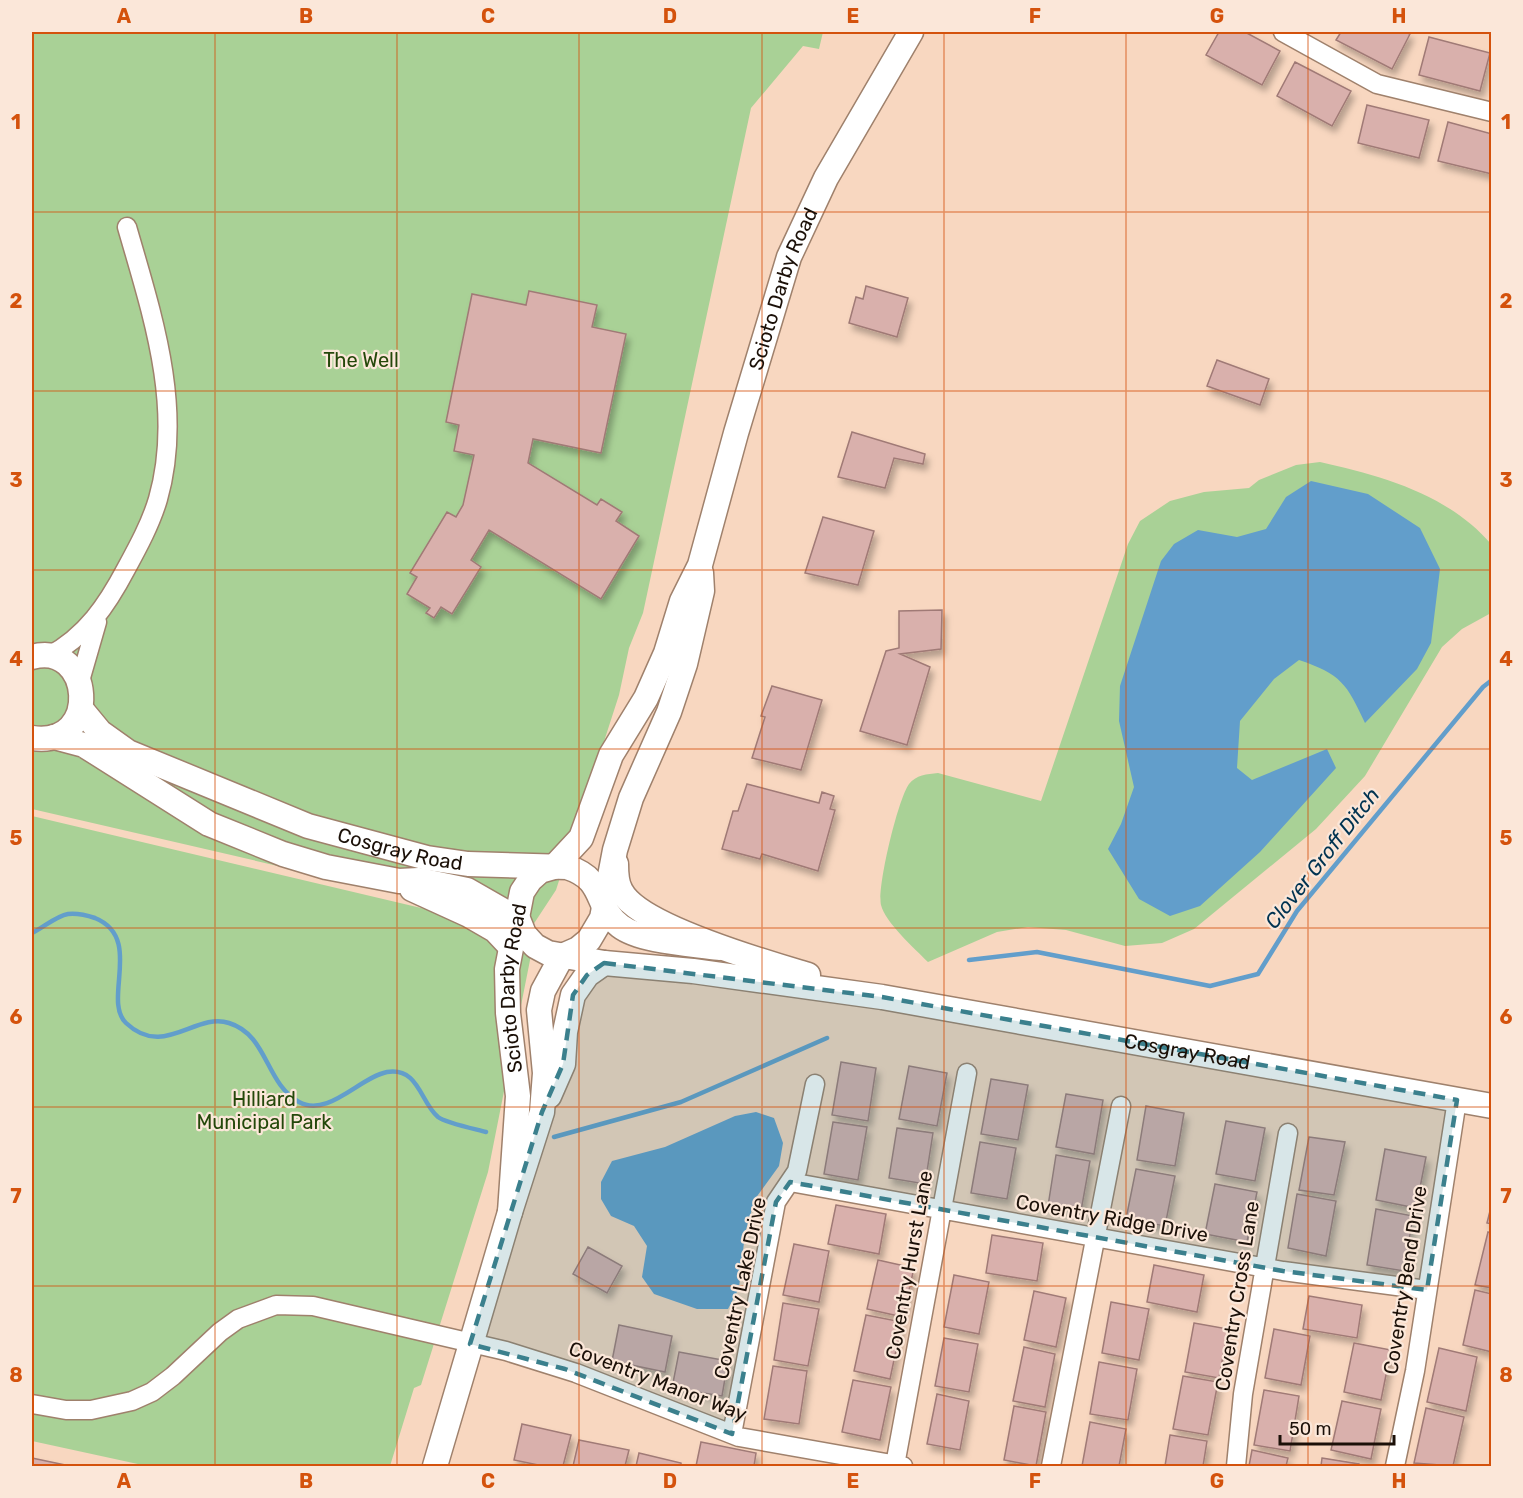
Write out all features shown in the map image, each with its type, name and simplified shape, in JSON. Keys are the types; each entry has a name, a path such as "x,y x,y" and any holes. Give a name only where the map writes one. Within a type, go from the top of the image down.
{"main road":[{"name":"Scioto Darby Road","path":"510,1212 518,1096 508,1013 507,969 522,892 530,880 540,871 554,867 581,838 611,755 646,698 666,653 682,601 700,565 742,411 789,257 826,178 911,32"},
{"name":"Scioto Darby Road","path":"542,1112 546,1073 539,1010 543,991 562,956 578,949 589,940 602,918 615,850 631,798 669,712 685,664 702,591 700,565"},
{"path":"37,655 62,661 73,669 80,681 83,695 81,709"},
{"name":"Cosgray Road","path":"43,737 75,721 81,709 100,732 128,752 308,826 427,858 468,864 567,867 579,871 592,880 599,891 603,905 622,928 646,936 719,948 882,997"},
{"name":"Cosgray Road","path":"43,737 84,744 209,824 283,854 326,867 399,881 419,880 468,890 518,919 524,934 535,946 548,953 604,963 693,971 882,997 1491,1106"},
{"name":"Cosgray Road","path":"615,850 617,880 621,893 644,913 719,948"},
{"name":"Cosgray Road","path":"399,881 420,894 435,898 495,930 510,946"},
{"name":"Scioto Darby Road","path":"435,1467 510,1212 542,1112 563,1064 565,1032 573,995 587,975 604,963"}],"street":[{"path":"1283,32 1377,84 1491,112"},
{"path":"80,681 101,612 141,541 158,498 168,438 165,375 127,227"},
{"path":"37,655 69,645 101,612"},
{"name":"Coventry Hurst Lane","path":"899,1466 941,1210 967,1073"},
{"name":"Coventry Lake Drive","path":"732,1434 776,1202 797,1171 815,1084"},
{"name":"Coventry Bend Drive","path":"1395,1467 1415,1371 1457,1100"},
{"path":"1051,1467 1121,1106"},
{"name":"Coventry Cross Lane","path":"1236,1467 1243,1394 1288,1132"},
{"name":"Coventry Ridge Drive","path":"790,1182 1265,1268 1427,1290"},
{"name":"Coventry Manor Way","path":"32,1404 66,1410 91,1410 132,1401 152,1392 173,1376 220,1332 238,1319 276,1305 313,1306 506,1351 565,1369 732,1434 899,1466"}],"highlighted area":[{"path":"604,963 882,997 1457,1100 1427,1290 1283,1271 790,1182 776,1202 732,1434 565,1369 470,1344 542,1112 563,1064 573,995 587,975"}],"green space":[{"name":"The Well","path":"32,32 823,32 819,49 803,46 751,108 643,613 629,648 619,695 556,890 533,925 32,809"},
{"path":"1320,462 1390,481 1434,500 1455,512 1491,544 1491,613 1462,629 1442,647 1365,776 1316,829 1194,929 1162,943 1125,946 1066,930 1028,927 997,932 928,962 894,927 881,905 882,881 889,843 899,807 909,784 918,777 938,773 1041,801 1128,544 1140,521 1170,501 1204,492 1249,488 1259,480 1296,465"},
{"name":"Hilliard Municipal Park","path":"32,816 535,935 488,1172 421,1385 414,1388 390,1466 147,1466 32,1441"}],"water":[{"path":"1311,481 1368,494 1420,528 1440,569 1431,643 1417,669 1365,723 1341,682 1324,670 1299,660 1274,679 1240,721 1237,768 1252,780 1327,749 1336,768 1260,852 1200,906 1170,916 1139,899 1108,849 1121,824 1134,787 1119,721 1120,686 1161,561 1174,544 1198,530 1237,537 1266,529 1286,497"},
{"path":"756,1112 774,1118 783,1143 779,1166 755,1199 745,1233 739,1288 728,1309 697,1309 654,1294 642,1277 647,1246 634,1226 611,1216 601,1199 601,1182 612,1161 665,1147 735,1116"}],"building":[{"path":"1219,32 1245,32 1280,51 1262,85 1206,55"},
{"path":"1341,32 1405,32 1410,34 1392,69 1336,40"},
{"path":"1429,37 1490,53 1480,91 1419,75"},
{"path":"1295,62 1351,91 1332,126 1277,96"},
{"path":"1367,105 1429,120 1419,158 1358,143"},
{"path":"1448,122 1492,134 1492,174 1438,161"},
{"path":"866,286 908,298 897,337 849,323 856,297 863,299"},
{"name":"The Well","path":"529,291 597,305 592,327 626,334 601,453 533,439 528,463 597,505 601,499 622,512 616,521 639,536 601,599 489,530 471,560 481,567 452,614 441,607 434,618 426,613 430,608 407,594 417,577 410,573 447,512 456,517 463,505 474,455 454,451 459,425 446,422 472,294 526,305"},
{"path":"1217,360 1269,379 1260,405 1207,386"},
{"path":"852,432 925,454 923,464 894,458 885,488 838,477"},
{"path":"823,517 874,531 858,585 805,573"},
{"path":"942,610 941,649 900,654 930,667 907,745 860,731 886,651 899,648 899,611"},
{"path":"772,686 822,700 801,770 752,758 765,717 761,716"},
{"path":"747,784 819,803 822,792 834,796 830,809 835,810 818,871 762,854 760,859 722,849 733,811 738,811"},
{"path":"841,1062 876,1068 868,1121 832,1115"},
{"path":"909,1066 947,1073 937,1126 899,1119"},
{"path":"991,1079 1028,1085 1018,1140 981,1134"},
{"path":"1066,1094 1103,1100 1094,1154 1056,1147"},
{"path":"1146,1106 1184,1113 1175,1166 1137,1160"},
{"path":"1226,1121 1265,1128 1255,1181 1216,1174"},
{"path":"833,1122 867,1127 858,1180 824,1174"},
{"path":"897,1128 933,1133 925,1184 889,1178"},
{"path":"1309,1137 1345,1142 1334,1195 1299,1190"},
{"path":"980,1142 1016,1148 1007,1199 971,1193"},
{"path":"1385,1149 1426,1157 1416,1208 1376,1200"},
{"path":"1056,1155 1090,1161 1081,1211 1048,1206"},
{"path":"1136,1169 1175,1176 1165,1226 1126,1219"},
{"path":"1215,1184 1257,1192 1247,1242 1205,1234"},
{"path":"1297,1194 1336,1201 1326,1256 1288,1248"},
{"path":"1492,1203 1492,1224 1487,1223"},
{"path":"836,1205 886,1214 879,1254 828,1244"},
{"path":"1376,1209 1413,1216 1404,1271 1367,1265"},
{"path":"1488,1232 1492,1233 1492,1288 1475,1285"},
{"path":"992,1235 1043,1243 1037,1281 986,1273"},
{"path":"794,1244 829,1251 819,1302 783,1295"},
{"path":"588,1247 622,1266 607,1293 573,1274"},
{"path":"878,1260 914,1268 903,1317 867,1309"},
{"path":"1154,1265 1204,1275 1197,1312 1147,1302"},
{"path":"954,1275 989,1282 979,1334 944,1327"},
{"path":"1475,1290 1492,1294 1492,1352 1463,1345"},
{"path":"1034,1291 1066,1298 1056,1347 1024,1340"},
{"path":"1309,1296 1362,1305 1357,1338 1303,1329"},
{"path":"1111,1302 1149,1309 1139,1360 1102,1353"},
{"path":"783,1303 819,1309 808,1366 774,1360"},
{"path":"866,1315 902,1322 890,1379 854,1371"},
{"path":"1194,1323 1228,1329 1219,1378 1185,1372"},
{"path":"619,1325 672,1336 665,1372 612,1361"},
{"path":"1274,1329 1310,1336 1301,1385 1265,1378"},
{"path":"944,1338 978,1344 969,1392 935,1386"},
{"path":"1354,1343 1391,1350 1381,1400 1344,1392"},
{"path":"1024,1347 1055,1354 1045,1407 1013,1401"},
{"path":"1439,1348 1477,1357 1466,1411 1427,1402"},
{"path":"679,1352 728,1361 722,1396 672,1388"},
{"path":"1099,1362 1137,1369 1128,1420 1090,1414"},
{"path":"773,1366 807,1371 799,1424 764,1419"},
{"path":"1183,1376 1218,1382 1208,1435 1173,1429"},
{"path":"853,1380 891,1387 880,1440 842,1432"},
{"path":"1264,1390 1299,1396 1290,1451 1254,1445"},
{"path":"937,1394 969,1401 960,1450 927,1444"},
{"path":"1342,1401 1381,1409 1371,1459 1331,1450"},
{"path":"1014,1406 1046,1412 1036,1466 1004,1460"},
{"path":"1426,1408 1464,1417 1453,1466 1414,1463"},
{"path":"1090,1422 1126,1429 1119,1466 1082,1466"},
{"path":"522,1424 571,1435 563,1466 543,1466 514,1460"},
{"path":"1170,1435 1207,1441 1203,1466 1165,1466"},
{"path":"579,1440 629,1450 625,1466 573,1466"},
{"path":"701,1442 756,1453 754,1466 696,1466"},
{"path":"1252,1450 1288,1458 1286,1466 1249,1466"},
{"path":"639,1453 681,1463 681,1466 636,1466"},
{"path":"32,1458 70,1466 32,1466"},
{"path":"1322,1458 1359,1464 1359,1466 1321,1466"}],"waterway":[{"name":"Clover Groff Ditch","path":"969,960 1037,952 1210,986 1258,974 1297,911 1483,687 1492,680"},
{"name":"Clover Groff Ditch","path":"32,933 68,914 95,918 109,927 117,940 120,954 118,1000 120,1013 126,1023 140,1033 153,1037 166,1036 204,1023 216,1021 229,1023 242,1029 252,1038 279,1083 299,1102 310,1106 321,1105 344,1095 377,1075 398,1072 412,1080 438,1117 454,1124 486,1132"},
{"name":"Clover Groff Ditch","path":"554,1137 681,1102 827,1038"}]}
